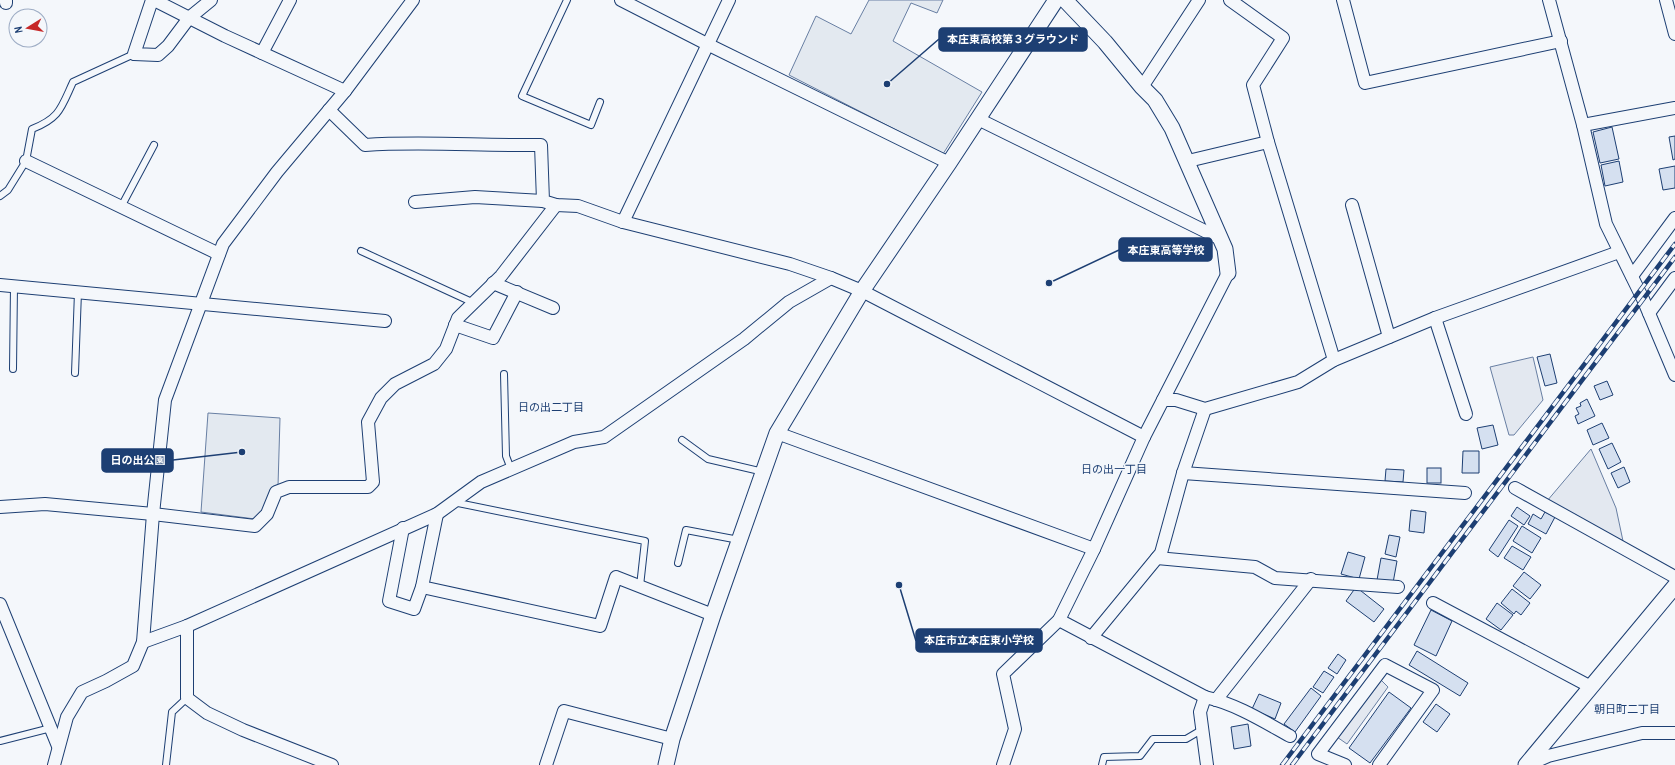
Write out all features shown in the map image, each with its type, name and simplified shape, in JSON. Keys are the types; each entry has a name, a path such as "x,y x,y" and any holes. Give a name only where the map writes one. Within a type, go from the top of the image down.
{"street":[{"path":"211,0 189,18 168,46 158,55 134,54 153,0 189,18 262,53 345,91"},
{"path":"262,53 290,0"},
{"path":"54,765 67,716 82,692 133,666 143,642 153,514 165,400 223,244 277,172 345,91 413,0"},
{"path":"621,0 949,163"},
{"path":"623,222 729,0"},
{"path":"666,765 672,739 713,615 777,433 862,291 949,163 1056,0"},
{"path":"1003,765 1015,729 1003,674 1059,620 1094,549 1144,437 1228,273 1225,249 1188,161 1166,118 1155,100 1142,87 1105,42 1065,0"},
{"path":"1142,87 1199,0"},
{"path":"1230,0 1283,38 1253,85 1268,142 1334,360"},
{"path":"1343,0 1365,83 1561,41"},
{"path":"1666,0 1675,34"},
{"path":"1552,1 1606,224 1649,313 1675,375"},
{"path":"1583,125 1675,108"},
{"path":"329,110 365,145 430,143 492,146 541,145 543,200"},
{"path":"978,119 1220,239"},
{"path":"1188,161 1268,142"},
{"path":"26,161 219,254"},
{"path":"415,202 475,197 543,200 556,205 578,206 623,222 790,264 832,278 862,291 1144,437"},
{"path":"0,507 45,504 153,514 255,526 267,514 276,492 289,487 368,487 373,482 368,422 381,398 395,384 434,364 446,349 458,318 494,283 529,241 556,205"},
{"path":"1352,205 1389,337"},
{"path":"1632,276 1675,218"},
{"path":"1163,400 1176,400 1205,409 1298,382 1334,360 1435,318 1619,252"},
{"path":"143,642 187,626 437,514 481,482 574,442 604,437 744,339 789,302 832,278"},
{"path":"1649,313 1675,278"},
{"path":"494,283 553,308"},
{"path":"0,285 385,321"},
{"path":"455,325 494,338 517,292"},
{"path":"1435,318 1466,414"},
{"path":"1092,638 1161,553 1183,473 1205,409"},
{"path":"777,433 1094,549"},
{"path":"1183,473 1465,493"},
{"path":"1515,488 1675,578"},
{"path":"404,528 389,601 414,609 422,587 437,514"},
{"path":"1157,558 1255,567 1275,578 1311,579 1398,586"},
{"path":"422,587 600,626 616,577 713,615"},
{"path":"1208,765 1200,712 1311,579"},
{"path":"1527,765 1675,586"},
{"path":"1433,603 1591,687"},
{"path":"0,604 58,746"},
{"path":"1059,620 1211,698 1249,714 1290,736"},
{"path":"187,626 187,698 207,713 243,730 332,765"},
{"path":"1345,765 1318,754 1385,666 1433,690 1379,765"},
{"path":"546,765 564,711 672,739"},
{"path":"1527,765 1548,756 1642,733 1675,736"}],"lane":[{"path":"567,0 522,96 591,125 600,102"},
{"path":"0,196 8,190 26,161 32,129 59,113 73,82 134,54"},
{"path":"121,207 154,145"},
{"path":"361,251 474,303"},
{"path":"13,368 14,286"},
{"path":"75,373 78,292"},
{"path":"504,374 506,456 511,469"},
{"path":"682,440 708,459 764,472"},
{"path":"453,502 645,541 640,586"},
{"path":"678,563 686,530 740,540"},
{"path":"166,765 172,712 187,698"},
{"path":"0,741 51,728"},
{"path":"1102,765 1104,757 1140,756 1153,739 1186,738 1203,729"}],"shaded area":[{"path":"869,0 943,0 937,13 911,3 893,41 982,92 943,154 789,75 816,16 851,34"},
{"path":"1533,357 1543,400 1514,435 1509,435 1490,367"},
{"path":"208,413 280,418 278,486 263,512 255,519 201,512"},
{"path":"1591,449 1616,508 1623,541 1547,501"},
{"path":"1379,678 1388,687 1347,744 1337,737"}],"building":[{"path":"1612,127 1619,159 1600,163 1593,132"},
{"path":"1675,136 1675,159 1673,160 1669,137"},
{"path":"1619,161 1623,182 1605,186 1601,165"},
{"path":"1675,166 1675,188 1663,190 1659,169"},
{"path":"1550,354 1557,383 1545,386 1537,357"},
{"path":"1607,381 1613,395 1600,400 1594,386"},
{"path":"1587,399 1595,416 1578,424 1575,416 1579,414 1576,408 1581,406 1580,403"},
{"path":"1602,423 1609,438 1593,445 1587,430"},
{"path":"1493,425 1498,445 1482,449 1477,428"},
{"path":"1612,443 1621,462 1608,469 1599,449"},
{"path":"1463,451 1479,451 1479,473 1462,473"},
{"path":"1624,467 1630,482 1618,488 1611,473"},
{"path":"1427,468 1441,468 1441,483 1427,483"},
{"path":"1386,469 1404,470 1403,482 1385,481"},
{"path":"1517,507 1530,516 1524,525 1511,516"},
{"path":"1411,510 1426,512 1424,533 1409,531"},
{"path":"1545,512 1555,517 1546,534 1528,524 1533,514 1541,519"},
{"path":"1509,520 1518,526 1498,557 1489,550"},
{"path":"1522,526 1541,538 1532,553 1513,541"},
{"path":"1389,535 1400,537 1396,557 1385,554"},
{"path":"1512,546 1531,557 1523,570 1504,558"},
{"path":"1348,552 1365,557 1359,579 1341,574"},
{"path":"1381,558 1397,561 1393,583 1377,580"},
{"path":"1524,572 1541,585 1530,599 1513,586"},
{"path":"1356,587 1384,609 1374,622 1346,601"},
{"path":"1512,589 1530,603 1521,615 1516,611 1514,614 1501,603"},
{"path":"1497,603 1513,615 1501,630 1486,619"},
{"path":"1431,610 1452,621 1436,656 1414,645"},
{"path":"1417,651 1468,683 1460,696 1409,665"},
{"path":"1338,654 1346,660 1337,674 1328,668"},
{"path":"1324,671 1334,677 1323,693 1313,687"},
{"path":"1311,688 1321,696 1295,732 1284,724"},
{"path":"1389,692 1411,708 1370,763 1349,748"},
{"path":"1259,694 1281,703 1275,719 1252,709"},
{"path":"1436,704 1450,714 1437,732 1423,722"},
{"path":"1248,724 1251,746 1234,749 1231,727"}],"railway":[{"path":"1282,765 1675,244"},
{"path":"1292,765 1675,257"}],"place":[{"name":"本庄東高校第３グラウンド","path":"887,84"},
{"name":"本庄東高等学校","path":"1049,283"},
{"name":"日の出公園","path":"242,452"},
{"name":"本庄市立本庄東小学校","path":"899,585"}],"district":[{"name":"日の出二丁目","path":"551,407"},
{"name":"日の出一丁目","path":"1114,469"},
{"name":"朝日町二丁目","path":"1627,709"}]}
